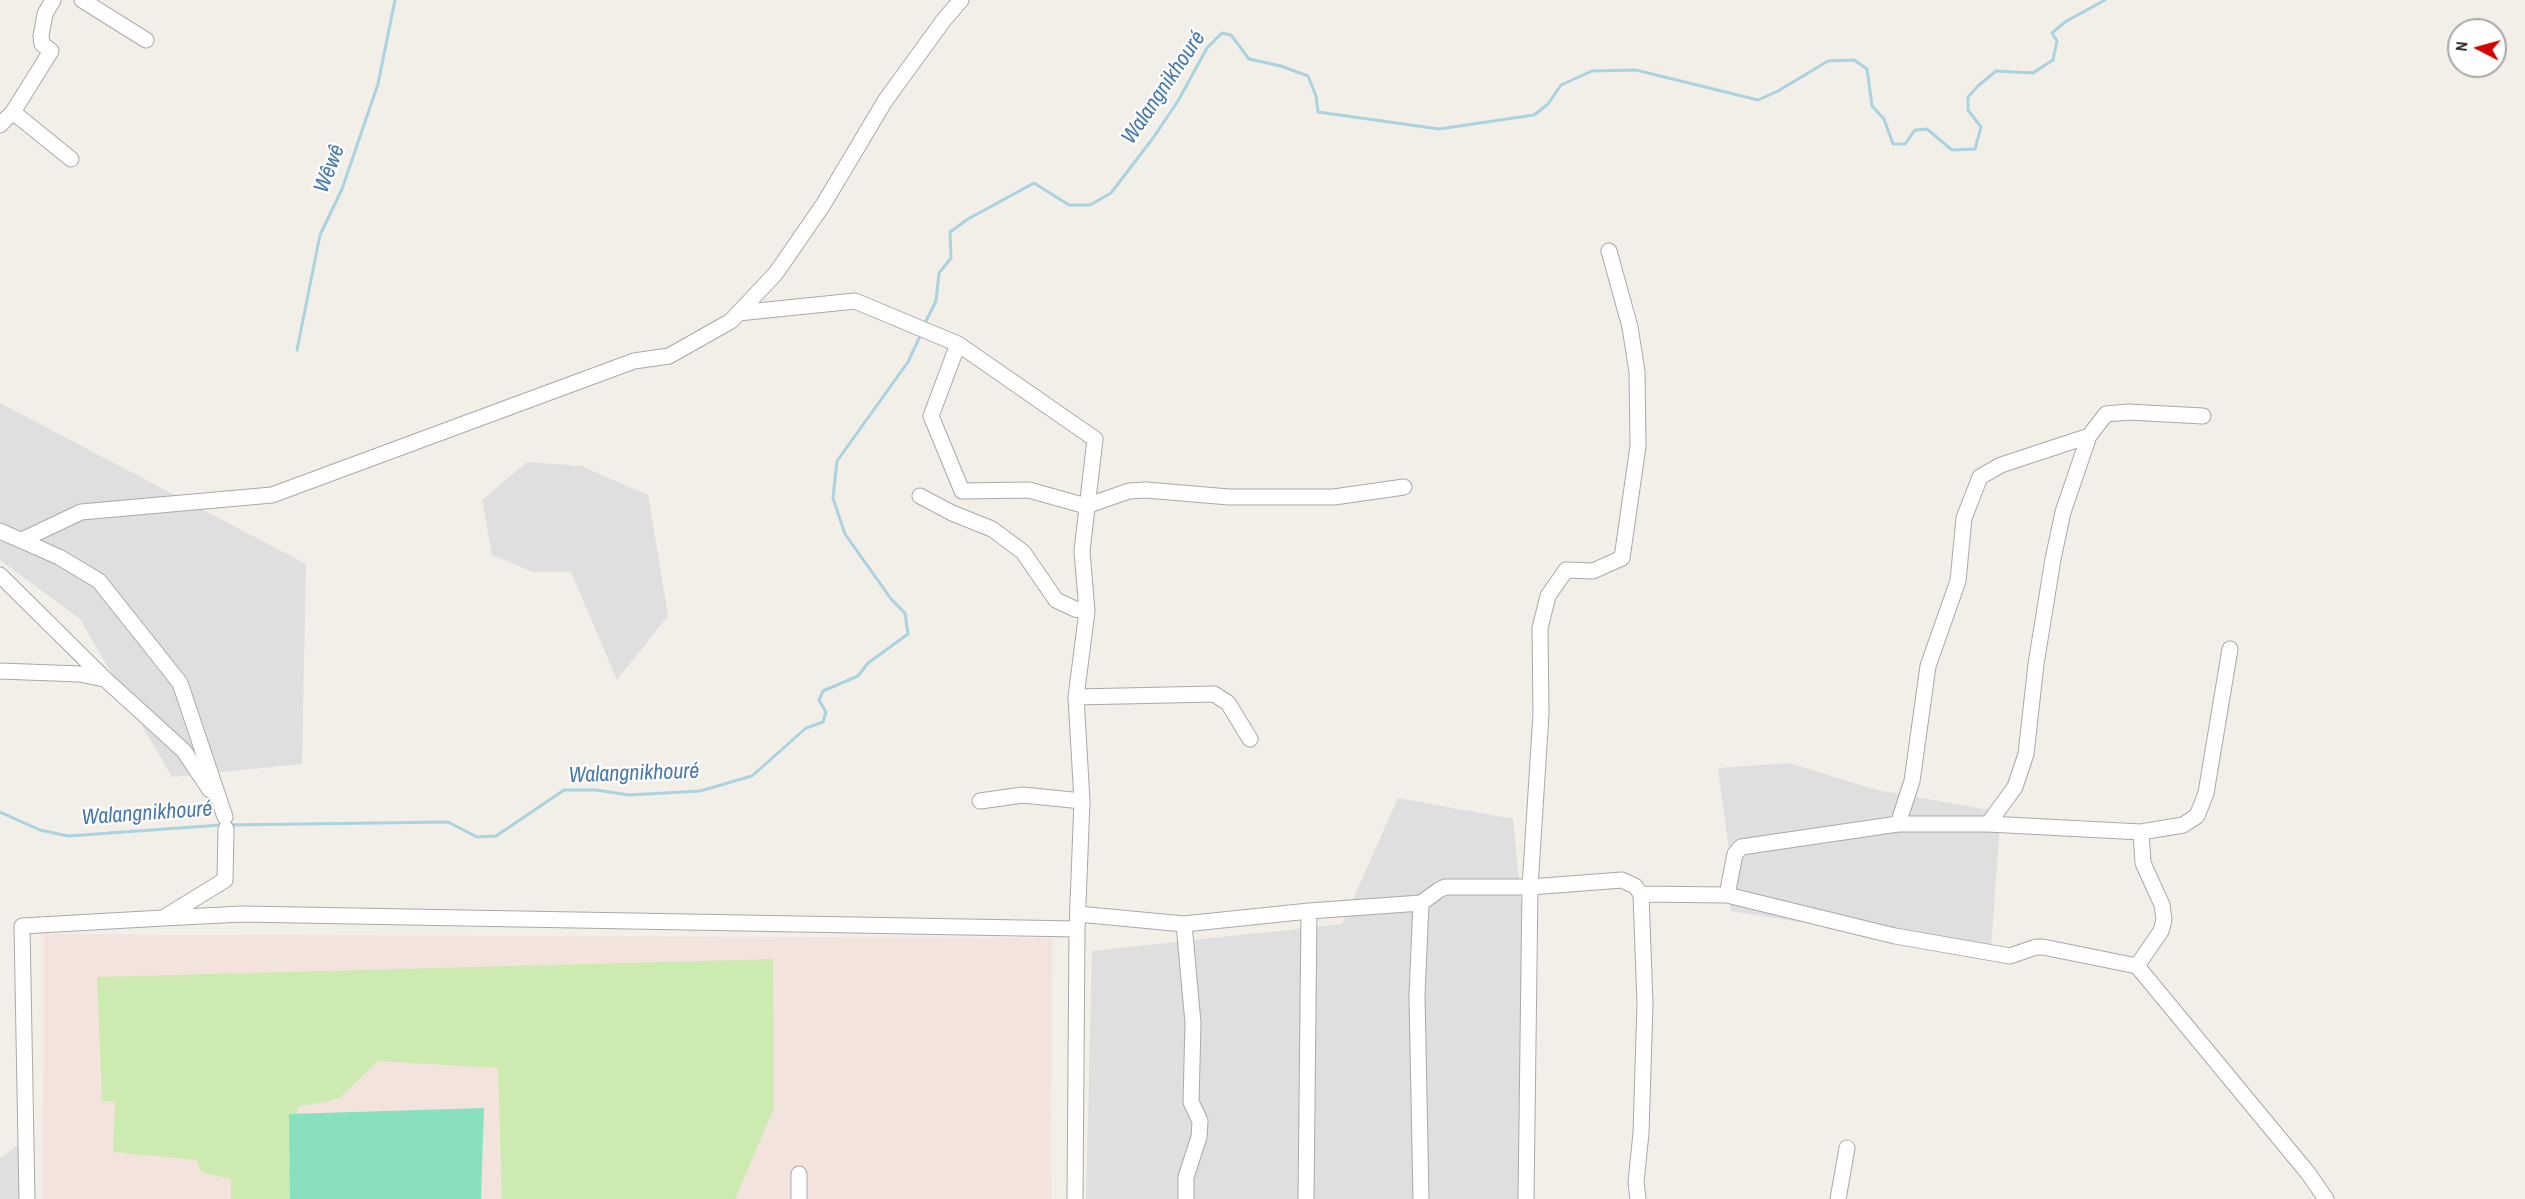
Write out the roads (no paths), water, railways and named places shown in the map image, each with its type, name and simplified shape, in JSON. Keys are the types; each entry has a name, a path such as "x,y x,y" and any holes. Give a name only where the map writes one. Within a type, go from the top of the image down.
{"street":[{"path":"0,124 13,112 51,51 42,44 41,36 45,14 53,0"},
{"path":"81,0 146,40"},
{"path":"22,540 81,512 272,495 634,361 669,356 731,321 776,273 823,205 885,101 961,0"},
{"path":"13,112 71,159"},
{"path":"1526,1199 1530,887 1541,714 1540,628 1548,596 1566,570 1593,571 1622,558 1638,446 1637,372 1630,327 1609,250"},
{"path":"738,314 855,302 958,344 1095,439 1082,550 1087,611 1076,697 1082,801 1077,921 1075,1199"},
{"path":"958,344 931,416 962,491 1029,490 1086,506 1129,491 1146,490 1229,497 1334,497 1404,487"},
{"path":"1988,824 2015,787 2026,754 2036,664 2053,559 2063,512 2089,436 2106,414 2128,412 2203,416"},
{"path":"1898,824 1912,781 1928,666 1958,581 1964,518 1980,477 2001,465 2089,436"},
{"path":"920,496 952,513 992,529 1023,552 1056,600 1075,609 1087,611"},
{"path":"0,531 59,557 99,581 180,683 225,817 184,751 105,679 0,574"},
{"path":"1727,895 1735,854 1741,847 1898,824 1988,824 2141,832 2183,825 2197,816 2206,793 2230,649"},
{"path":"0,671 80,674 105,679"},
{"path":"1076,697 1214,694 1228,703 1250,739"},
{"path":"980,801 1023,795 1082,801"},
{"path":"163,918 225,880 226,829"},
{"path":"2137,966 2161,931 2164,920 2162,905 2143,863 2141,832"},
{"path":"27,1199 22,926 242,914 1077,921 1184,924 1309,911 1421,903 1445,887 1530,887 1622,880 1635,886 1641,894 1646,1004 1641,1133 1636,1182 1638,1199"},
{"path":"1641,894 1727,895 1894,936 1986,952 2013,956 2036,947 2043,947 2137,966 2308,1173 2326,1199"},
{"path":"1421,903 1417,995 1421,1199"},
{"path":"1306,1199 1309,911"},
{"path":"1184,924 1193,1023 1191,1102 1200,1121 1199,1137 1186,1177 1186,1199"},
{"path":"1838,1199 1847,1149"},
{"path":"799,1174 799,1199"}],"waterway":[{"name":"Wêwê","path":"297,350 320,235 342,189 378,84 395,0"},
{"name":"Walangnikhouré","path":"926,321 936,301 939,273 951,258 950,232 968,219 1034,183 1069,205 1090,205 1111,193 1178,101 1207,48 1222,33 1231,35 1249,59 1281,66 1308,76 1316,96 1318,112 1439,129 1534,115 1548,104 1561,85 1592,71 1636,70 1758,100 1778,91 1828,61 1854,60 1867,69 1872,106 1884,119 1893,144 1905,144 1915,130 1927,129 1952,150 1975,149 1981,127 1968,110 1968,97 1978,86 1996,71 2033,73 2053,60 2057,41 2052,33 2065,22 2105,0"},
{"name":"Walangnikhouré","path":"228,825 448,822 477,837 496,836 564,790 596,790 629,795 700,791 752,776 806,728 823,722 826,712 819,700 823,691 858,676 868,663 908,634 905,613 891,599 845,534 833,498 837,461 908,362 920,336"},
{"name":"Walangnikhouré","path":"0,812 40,830 68,836 221,825"}]}
